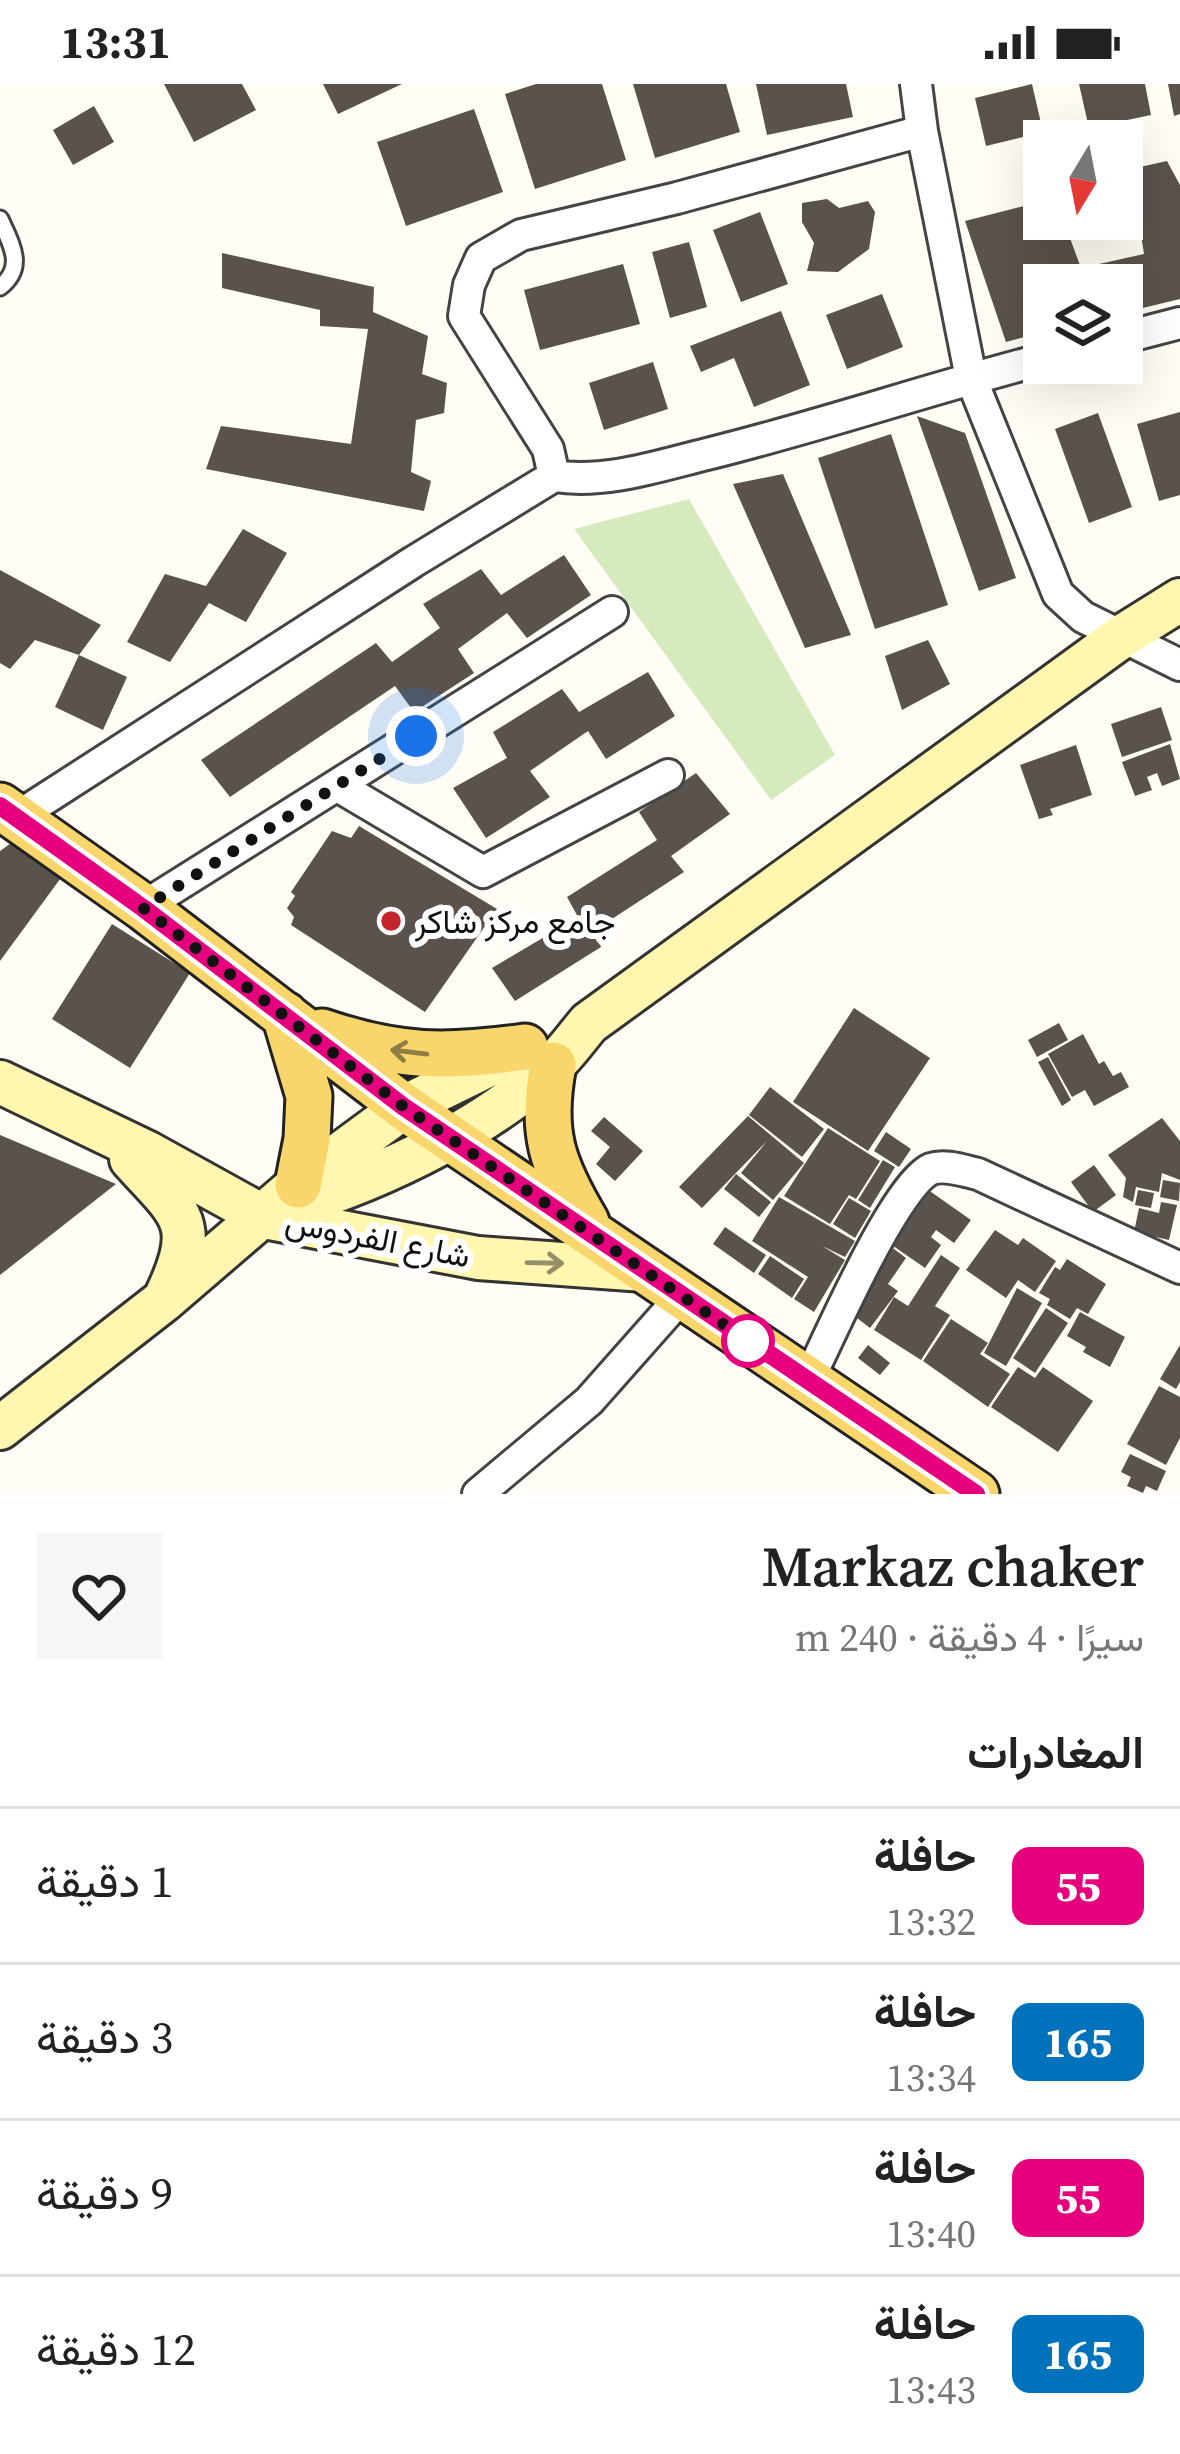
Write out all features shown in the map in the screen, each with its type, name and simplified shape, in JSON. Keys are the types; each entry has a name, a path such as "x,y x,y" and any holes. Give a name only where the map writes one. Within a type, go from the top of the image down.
{"main road":[{"path":"0,1428 404,1107 539,1056 1124,635 1180,600"},
{"path":"8,812 143,908 404,1107 976,1494"},
{"path":"290,1019 362,1046 454,1057 539,1056"},
{"path":"278,1204 308,1138 309,1096 290,1019"},
{"path":"278,1204 322,1198 449,1137 491,1113 539,1056"},
{"path":"539,1056 551,1153 559,1177 594,1235"},
{"name":"شارع الفردوس","path":"0,1082 110,1137 278,1204 478,1258 644,1270"},
{"path":"110,1137 172,1201 185,1231 176,1275 164,1301"}],"street":[{"path":"916,84 970,378 1058,594 1083,616 1180,665"},
{"path":"554,476 548,449 464,316 469,285 482,258 521,235 922,131"},
{"path":"1143,333 1180,323"},
{"path":"8,812 554,476 583,481 680,460 896,404 1023,364"},
{"path":"143,908 612,612"},
{"path":"338,786 483,872 668,776"},
{"path":"808,1381 904,1195 929,1170 946,1167 978,1174 1180,1268"},
{"path":"478,1494 589,1401 682,1296"}],"lane":[{"path":"0,219 14,251 15,270 0,286"}],"green space":[{"path":"689,499 835,755 771,800 574,529"}],"building":[{"path":"164,84 242,84 256,110 194,142"},
{"path":"323,84 402,84 338,114"},
{"path":"536,84 602,84 626,160 535,189 505,94"},
{"path":"633,84 726,84 740,132 655,158"},
{"path":"756,84 846,84 853,117 767,135"},
{"path":"1032,84 1040,120 1023,120 1023,137 986,146 975,98"},
{"path":"1079,84 1145,84 1151,115 1087,120"},
{"path":"1168,84 1180,84 1180,114 1174,116"},
{"path":"94,106 114,142 73,165 53,130"},
{"path":"474,109 503,192 406,226 377,142"},
{"path":"1167,161 1180,185 1180,299 1143,308 1143,264 1099,264 1144,254 1143,166"},
{"path":"827,199 839,208 868,201 875,212 869,249 838,272 807,271 814,243 802,222 802,203"},
{"path":"1023,206 1023,240 1071,240 1080,264 1023,264 1023,338 1006,342 965,221"},
{"path":"760,212 788,284 741,302 713,230"},
{"path":"689,242 707,307 670,318 652,252"},
{"path":"222,253 374,287 373,312 428,336 422,374 447,383 444,413 416,420 411,472 431,481 424,511 206,469 221,426 351,444 368,329 320,326 320,310 222,288"},
{"path":"623,264 640,324 540,350 524,290"},
{"path":"882,294 903,347 847,369 826,315"},
{"path":"781,311 810,385 754,407 734,358 701,372 690,346"},
{"path":"653,362 668,409 604,430 589,383"},
{"path":"1180,412 1180,495 1159,501 1137,424"},
{"path":"1098,413 1132,507 1089,523 1055,429"},
{"path":"917,416 965,433 1016,578 979,591"},
{"path":"891,434 948,605 875,629 818,458"},
{"path":"783,474 851,635 805,648 733,484"},
{"path":"243,529 287,553 246,622 209,603 170,662 127,642 165,574 206,586"},
{"path":"564,555 591,595 527,638 507,613 458,649 474,673 414,712 395,686 230,797 201,760 376,643 392,662 440,628 423,604 481,569 501,595"},
{"path":"0,570 101,625 79,655 35,640 10,669 0,663"},
{"path":"928,640 950,684 902,710 885,656"},
{"path":"79,655 127,677 103,730 55,707"},
{"path":"648,672 675,716 606,759 588,731 530,771 550,797 486,838 453,788 507,758 493,732 562,689 579,712"},
{"path":"1161,707 1172,740 1122,757 1111,724"},
{"path":"1170,744 1180,779 1162,786 1157,773 1147,777 1152,790 1135,796 1122,762"},
{"path":"1076,745 1092,795 1050,809 1053,815 1039,819 1020,765"},
{"path":"696,773 730,814 671,856 684,872 595,930 601,947 515,1001 492,968 578,917 567,897 657,840 639,812"},
{"name":"جامع مركز شاكر","path":"359,826 497,909 425,1012 291,925 294,917 287,908 295,896 291,892 332,831 351,838"},
{"path":"14,841 63,875 0,961 0,851"},
{"path":"112,924 190,973 130,1068 52,1019"},
{"path":"854,1008 930,1058 868,1151 793,1102"},
{"path":"1059,1023 1068,1040 1037,1057 1028,1040"},
{"path":"1083,1034 1099,1064 1104,1061 1113,1076 1121,1072 1129,1087 1094,1106 1085,1090 1072,1097 1048,1054"},
{"path":"1048,1057 1071,1100 1062,1106 1038,1062"},
{"path":"770,1087 824,1129 802,1157 749,1115"},
{"path":"748,1116 804,1163 773,1200 741,1173 767,1141 702,1208 679,1187"},
{"path":"604,1117 643,1151 615,1181 596,1164 610,1147 591,1131"},
{"path":"1162,1118 1180,1141 1180,1180 1162,1173 1159,1192 1136,1187 1133,1202 1123,1197 1126,1178 1108,1155"},
{"path":"828,1128 880,1161 856,1199 849,1195 830,1224 784,1196"},
{"path":"886,1132 911,1149 899,1167 874,1151"},
{"path":"0,1135 116,1184 0,1275"},
{"path":"883,1160 895,1167 870,1208 858,1200"},
{"path":"1094,1165 1116,1195 1093,1212 1071,1182"},
{"path":"736,1174 771,1202 759,1217 724,1189"},
{"path":"1163,1180 1180,1183 1179,1201 1160,1197"},
{"path":"924,1187 971,1220 954,1243 936,1230 931,1237 941,1245 925,1268 886,1241"},
{"path":"1138,1190 1154,1193 1151,1208 1135,1205"},
{"path":"779,1197 855,1241 845,1257 822,1246 845,1260 814,1312 794,1299 808,1277 752,1241"},
{"path":"849,1198 871,1211 855,1238 833,1224"},
{"path":"1161,1202 1177,1205 1169,1240 1134,1232 1139,1208 1159,1213"},
{"path":"725,1227 766,1255 754,1273 713,1244"},
{"path":"995,1230 1018,1245 1023,1238 1056,1261 1035,1292 1018,1280 1006,1298 966,1270"},
{"path":"890,1246 906,1258 888,1284 898,1291 870,1328 844,1308"},
{"path":"941,1255 960,1268 935,1306 950,1315 921,1360 874,1330 894,1297 908,1306"},
{"path":"770,1256 804,1279 792,1298 758,1274"},
{"path":"1067,1259 1106,1284 1088,1314 1077,1308 1070,1319 1047,1305 1050,1299 1039,1293 1055,1267 1060,1270"},
{"path":"1017,1288 1042,1303 1006,1366 984,1353"},
{"path":"1046,1308 1068,1323 1035,1373 1013,1358"},
{"path":"1080,1312 1125,1337 1110,1367 1083,1352 1086,1347 1067,1336"},
{"path":"951,1319 988,1343 980,1354 1010,1374 988,1407 923,1361"},
{"path":"868,1345 890,1363 880,1375 858,1358"},
{"path":"1180,1345 1180,1382 1176,1389 1160,1379"},
{"path":"1018,1367 1035,1378 1043,1367 1093,1401 1058,1452 991,1407"},
{"path":"1159,1386 1180,1397 1180,1438 1166,1465 1127,1444"},
{"path":"1130,1454 1166,1471 1157,1491 1146,1486 1143,1493 1127,1486 1131,1477 1121,1472"}],"bus line":[{"name":"55","path":"0,806 143,908 404,1107 976,1494"}],"place":[{"name":"جامع مركز شاكر","path":"391,921"}],"route":[{"path":"416,736 143,908 404,1107 748,1341"}]}
